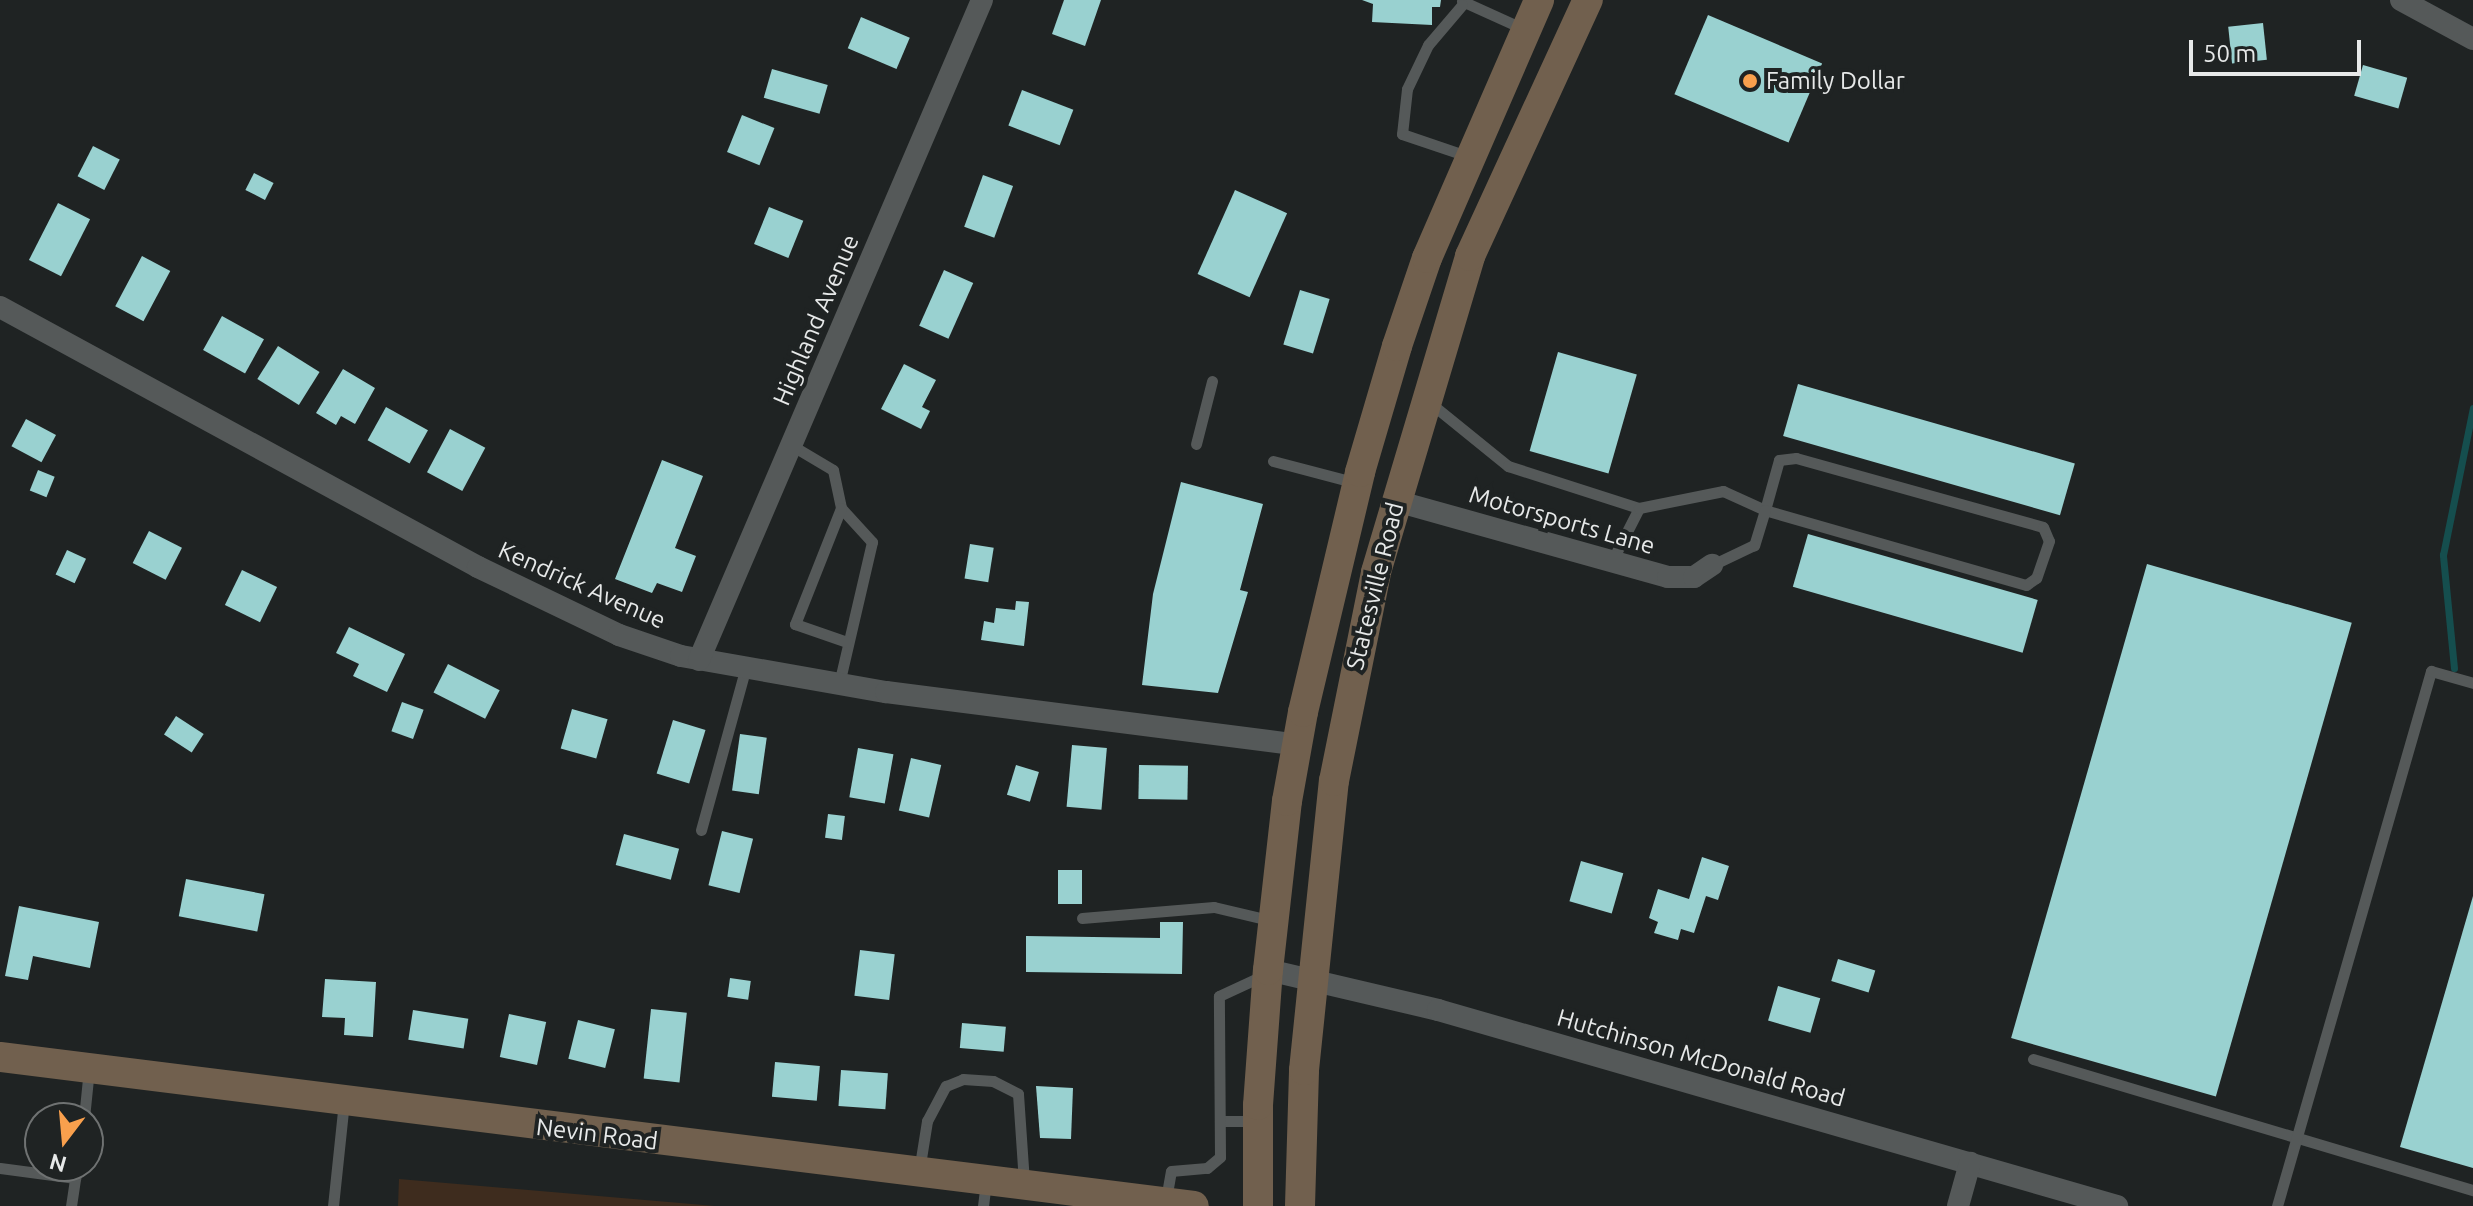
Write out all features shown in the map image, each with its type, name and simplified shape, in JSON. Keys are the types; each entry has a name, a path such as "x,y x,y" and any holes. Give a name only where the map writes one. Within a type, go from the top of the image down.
{"main road":[{"name":"Statesville Road","path":"1258,1206 1258,1121 1268,970 1297,745 1358,483 1427,258 1539,0"},
{"name":"Statesville Road","path":"1300,1206 1304,1070 1347,702 1424,399 1470,256 1588,0"},
{"name":"Nevin Road","path":"0,1057 918,1175 984,1194 1024,1187 1180,1204"}],"street":[{"name":"Highland Avenue","path":"699,660 982,0"},
{"path":"2401,0 2473,39"},
{"name":"Kendrick Avenue","path":"0,307 492,574 619,635 699,660 745,670 1297,745"},
{"name":"Motorsports Lane","path":"1396,501 1668,577 1694,577 1712,565"},
{"name":"Hutchinson McDonald Road","path":"1268,970 1313,978 2117,1206"},
{"path":"1958,1206 1970,1163"}],"lane":[{"path":"1470,157 1402,134 1407,89 1428,45 1462,2 1525,29"},
{"path":"1196,444 1212,381"},
{"path":"1424,399 1508,466 1639,508 1723,491 1765,510 2026,585 2036,578 2049,541 2043,527 1796,458 1779,460 1765,510 1754,545 1712,565"},
{"path":"791,445 833,470 841,508 872,542 839,684"},
{"path":"1273,461 1358,483"},
{"path":"841,508 795,624 847,642"},
{"path":"1612,561 1639,508"},
{"path":"701,830 745,670"},
{"path":"2277,1206 2431,671 2473,683"},
{"path":"1082,918 1214,907 1273,922"},
{"path":"1180,1204 1171,1171 1215,1166 1221,1149 1219,996 1252,985 1268,970"},
{"path":"2033,1059 2473,1190"},
{"path":"86,1102 89,1069"},
{"path":"918,1175 927,1121 946,1086 963,1079 993,1081 1018,1094 1024,1187"},
{"path":"333,1206 344,1101"},
{"path":"1220,1121 1258,1121"},
{"path":"0,1168 24,1169"},
{"path":"71,1206 75,1182"}],"shaded area":[{"path":"399,1179 715,1206 398,1206"}],"building":[{"path":"1064,0 1101,0 1085,46 1052,34"},
{"path":"1362,0 1441,0 1440,7 1432,7 1432,25 1372,22 1373,4"},
{"path":"1708,15 1822,63 1789,143 1674,94"},
{"path":"861,17 910,38 897,69 848,48"},
{"path":"2263,23 2267,60 2232,63 2228,27"},
{"path":"2363,65 2407,78 2398,108 2354,96"},
{"path":"772,69 828,85 819,114 764,98"},
{"path":"1022,90 1073,110 1060,145 1008,125"},
{"path":"742,115 774,128 759,165 727,152"},
{"path":"93,146 120,160 104,190 78,176"},
{"path":"254,173 274,183 265,200 245,190"},
{"path":"983,175 1013,186 994,238 964,227"},
{"path":"1235,190 1287,213 1250,297 1198,274"},
{"path":"58,203 90,219 61,276 29,260"},
{"path":"769,207 803,221 788,258 754,244"},
{"path":"142,256 170,271 143,321 115,306"},
{"path":"944,270 973,283 948,339 919,326"},
{"path":"1300,290 1330,299 1313,354 1283,345"},
{"path":"222,316 264,339 245,373 203,350"},
{"path":"278,346 320,372 299,405 257,379"},
{"path":"1558,352 1637,375 1608,474 1530,451"},
{"path":"904,364 936,380 922,407 930,411 921,429 881,409"},
{"path":"343,369 375,388 355,424 341,416 336,425 316,413"},
{"path":"1798,384 2075,463 2060,515 1783,436"},
{"path":"386,407 428,430 410,464 368,440"},
{"path":"26,419 56,435 41,462 11,446"},
{"path":"450,429 485,448 462,491 427,472"},
{"path":"662,460 703,476 675,548 696,556 682,592 657,583 652,593 615,579"},
{"path":"38,470 55,477 46,497 30,490"},
{"path":"1181,482 1263,504 1240,590 1248,592 1218,693 1142,685 1153,594"},
{"path":"149,531 182,548 166,580 133,563"},
{"path":"1808,534 2038,600 2023,653 1793,587"},
{"path":"970,544 994,548 988,582 965,579"},
{"path":"67,550 86,559 75,583 56,574"},
{"path":"2147,564 2352,623 2216,1097 2011,1038"},
{"path":"242,570 277,587 260,622 225,605"},
{"path":"1016,601 1029,602 1024,646 981,640 984,621 994,623 996,608 1015,610"},
{"path":"349,627 405,654 387,692 353,676 359,664 336,653"},
{"path":"448,664 500,690 485,719 433,693"},
{"path":"402,702 424,710 413,739 391,731"},
{"path":"572,709 608,719 596,759 561,748"},
{"path":"176,716 204,734 192,752 164,734"},
{"path":"673,720 706,730 689,783 657,774"},
{"path":"740,734 767,738 759,794 732,790"},
{"path":"1072,745 1107,748 1101,810 1067,807"},
{"path":"858,748 893,754 885,803 849,797"},
{"path":"911,758 941,765 929,818 899,811"},
{"path":"1016,765 1039,772 1030,802 1007,795"},
{"path":"1139,765 1188,766 1187,800 1138,799"},
{"path":"828,814 845,816 842,840 825,838"},
{"path":"722,831 753,839 740,893 708,885"},
{"path":"624,834 679,849 671,880 616,865"},
{"path":"1702,857 1729,866 1718,900 1706,896 1694,933 1681,929 1678,940 1654,933 1658,922 1649,918 1658,889 1689,899"},
{"path":"1581,861 1623,873 1612,914 1569,901"},
{"path":"1058,870 1082,870 1082,904 1058,904"},
{"path":"186,879 265,894 257,932 179,916"},
{"path":"2473,896 2473,1168 2400,1147"},
{"path":"19,906 99,922 90,968 33,956 28,980 5,976"},
{"path":"1160,922 1183,922 1182,974 1026,972 1026,936 1160,938"},
{"path":"860,950 895,954 889,1000 854,996"},
{"path":"1838,959 1875,970 1869,992 1831,981"},
{"path":"730,978 751,981 748,1000 727,997"},
{"path":"325,979 376,982 373,1037 344,1035 345,1018 322,1017"},
{"path":"1778,986 1820,998 1810,1033 1768,1021"},
{"path":"651,1009 687,1013 679,1082 644,1079"},
{"path":"413,1010 468,1019 464,1048 408,1040"},
{"path":"509,1014 546,1022 537,1065 500,1057"},
{"path":"578,1020 615,1029 605,1068 568,1059"},
{"path":"962,1023 1006,1027 1004,1052 960,1048"},
{"path":"775,1062 820,1066 817,1101 772,1097"},
{"path":"841,1070 888,1073 885,1109 838,1106"},
{"path":"1036,1086 1073,1088 1071,1139 1040,1138"}],"waterway":[{"path":"2454,668 2443,555 2473,408"}],"place":[{"name":"Family Dollar","path":"1750,81"}]}
